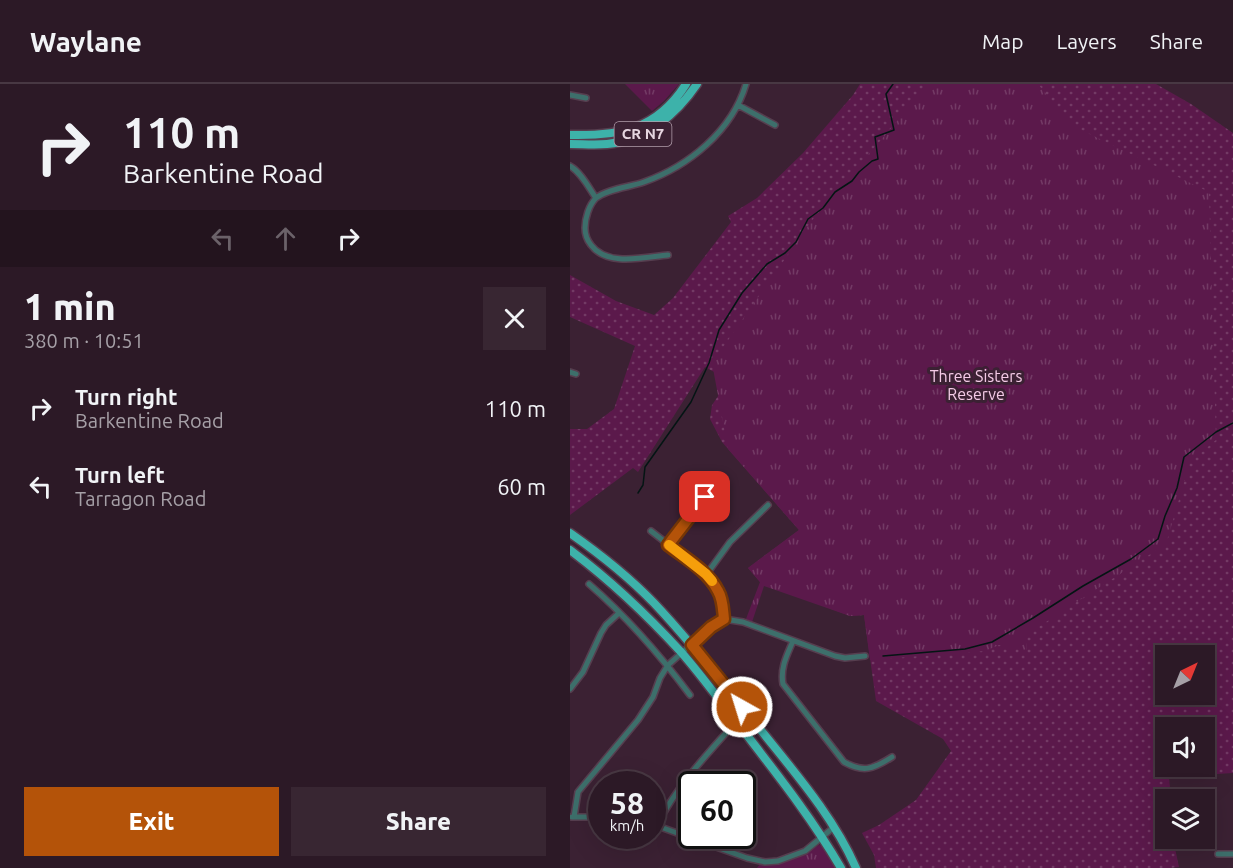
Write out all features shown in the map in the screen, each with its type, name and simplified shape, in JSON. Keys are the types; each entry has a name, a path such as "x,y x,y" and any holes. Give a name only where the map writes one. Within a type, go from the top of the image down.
{"main road":[{"name":"CR N7","path":"570,135 615,134 634,128 666,108 686,84"},
{"name":"CR N7","path":"570,144 609,144 633,138 653,129 686,100 697,84"},
{"path":"570,533 610,563 653,602 692,645 812,795 834,827 856,868"},
{"path":"570,550 621,592 682,653 795,797 841,868"}],"street":[{"path":"668,255 612,259 596,251 587,238 585,230 588,211 596,198 605,193 641,183 676,169 693,156 716,135 738,105 747,84"},
{"path":"570,95 586,98"},
{"path":"738,105 775,125"},
{"path":"570,166 573,166 596,198"},
{"path":"668,545 705,497"},
{"path":"706,574 730,542 768,505"},
{"path":"651,531 710,577 719,592 724,619"},
{"path":"589,584 668,665 690,694"},
{"path":"570,689 583,672 606,625 619,613"},
{"path":"588,817 572,817 578,792 638,720 653,697 668,665 711,627 724,619 743,621 835,656 845,658 865,656"},
{"path":"793,641 783,666 781,676 783,684 844,762 852,767 865,769 875,767 892,757"},
{"path":"666,809 706,754 736,722"},
{"path":"666,829 744,857 765,862 778,861 805,851 834,827"},
{"path":"1218,854 1233,854"}],"green space":[{"path":"625,84 679,84 652,111"},
{"name":"Three Sisters Reserve","path":"860,84 1156,84 1191,104 1233,133 1233,773 1215,774 1215,717 1155,717 1155,777 1169,777 1170,789 1155,789 1155,849 1175,849 1179,867 876,868 874,855 862,833 879,825 916,800 951,751 943,739 876,701 864,615 850,616 760,582 748,568 799,530 722,442 710,419 712,405 729,380 705,367 638,472 633,468 570,515 570,429 587,429 614,409 635,346 570,317 570,275 616,301 654,315 673,298 731,222 728,216 757,198 803,153"},
{"name":"Three Sisters Reserve","path":"929,84 1038,84 1071,125 1209,192 1216,440 1190,462 1166,544 1026,635 1027,651 999,645 985,651 870,660 864,615 850,616 764,586 752,622 746,619 760,582 748,568 799,530 728,449 712,363 813,219"},
{"path":"819,845 825,847 835,868 757,868 760,864 791,859"}],"waterway":[{"path":"638,493 643,485 645,467 691,402 709,363 719,330 742,293 767,264 785,253 796,242 808,219 823,208 835,192 852,181 872,161 878,159 875,137 894,130 886,94 893,84"},
{"path":"883,656 965,649 992,642 1131,559 1158,539 1177,488 1184,457 1216,432 1233,423"}],"slow traffic":[{"path":"669,545 712,581"}],"route":[{"path":"705,497 668,545 710,577 719,592 724,619 711,627 692,645 742,707"}]}
